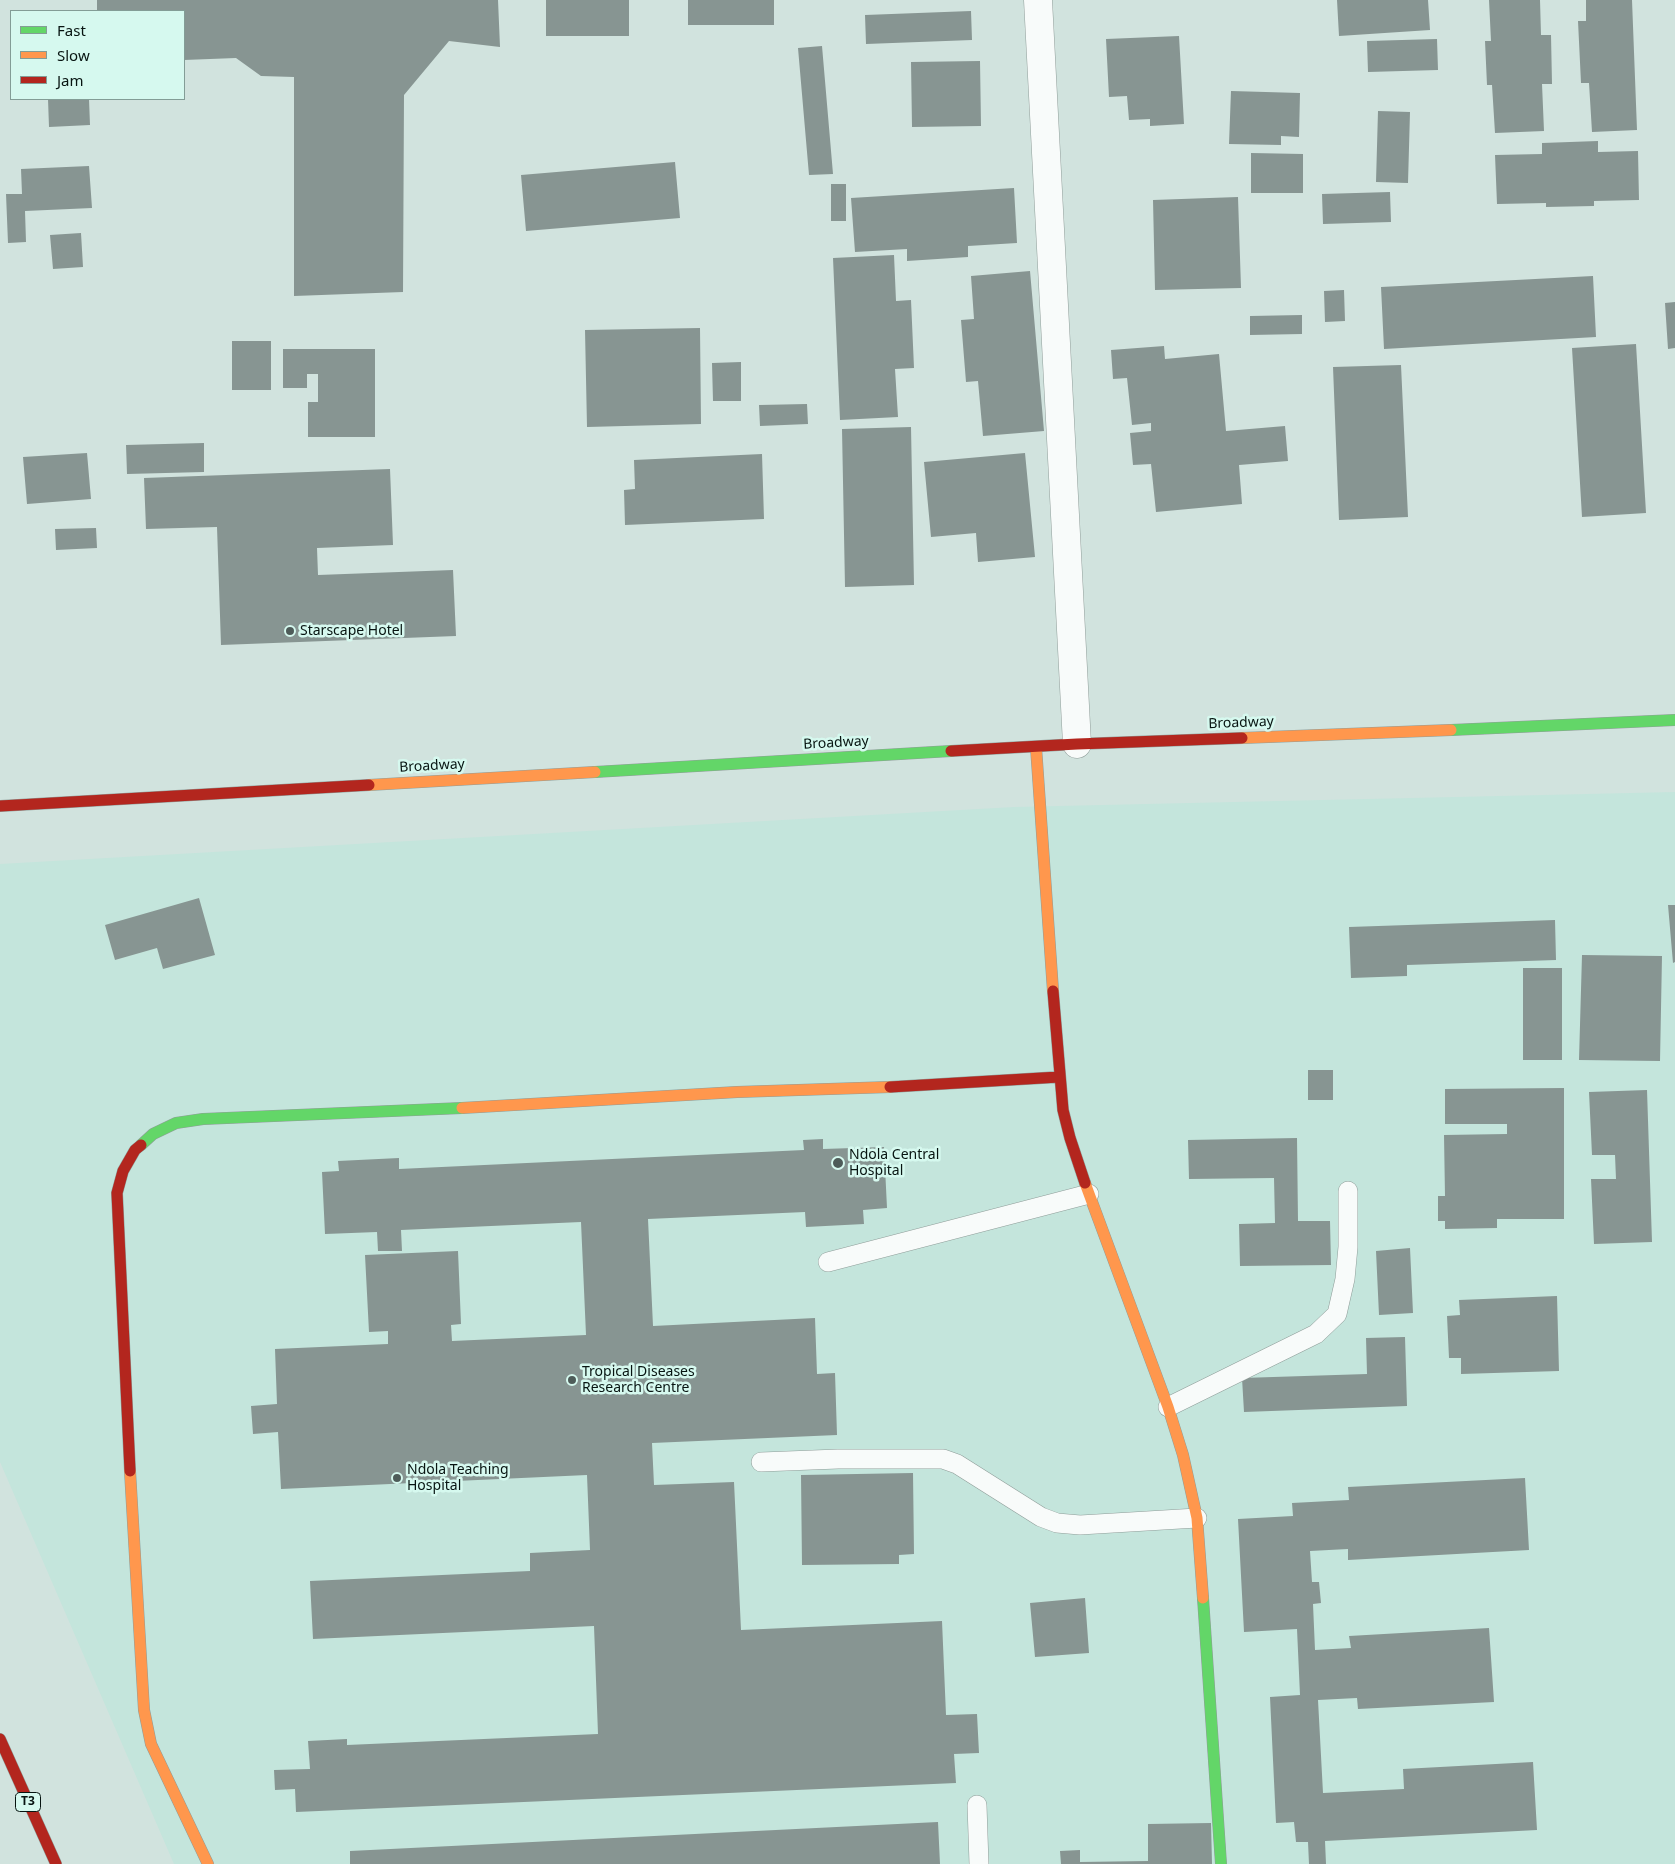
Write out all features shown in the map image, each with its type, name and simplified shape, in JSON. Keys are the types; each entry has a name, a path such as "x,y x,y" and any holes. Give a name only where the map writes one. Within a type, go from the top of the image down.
{"main road":[{"name":"Broadway","path":"0,806 1076,744 1475,730 1675,720"},
{"path":"1036,747 1059,1077 1063,1110 1070,1138 1089,1194 1168,1407 1183,1455 1197,1518 1221,1864"},
{"path":"208,1864 152,1744 144,1710 124,1391 117,1193 123,1171 135,1150 153,1134 176,1123 203,1119 369,1113 737,1092 905,1086 1059,1077"},
{"name":"T3","path":"0,1739 56,1864"}],"street":[{"path":"1038,0 1076,744"}],"lane":[{"path":"1168,1407 1316,1334 1337,1314 1345,1279 1348,1248 1348,1191"},
{"path":"828,1262 1089,1194"},
{"path":"761,1462 838,1459 943,1459 957,1464 1041,1516 1057,1523 1080,1525 1197,1518"},
{"path":"977,1804 979,1864"}],"shaded area":[{"name":"Ndola Central Hospital","path":"1675,792 1675,1864 174,1864 0,1462 0,864 1014,807"}],"building":[{"path":"97,0 498,0 500,47 449,41 404,95 403,292 294,296 294,77 261,76 236,58 185,60 185,10 97,10"},
{"path":"546,0 629,0 629,36 546,36"},
{"path":"688,0 774,0 774,25 688,25"},
{"path":"1337,0 1428,0 1430,30 1339,36"},
{"path":"1489,0 1540,0 1541,35 1551,35 1552,84 1542,84 1544,131 1495,133 1492,85 1487,85 1485,41 1491,41"},
{"path":"1586,0 1632,0 1637,130 1592,132 1589,83 1581,83 1578,21 1586,21"},
{"path":"971,11 972,40 866,44 865,15"},
{"path":"1179,36 1184,124 1150,126 1150,119 1129,120 1127,96 1109,97 1106,39"},
{"path":"1437,39 1438,70 1368,72 1367,41"},
{"path":"822,46 833,174 809,175 798,48"},
{"path":"980,61 981,126 912,127 911,62"},
{"path":"1231,91 1300,93 1299,137 1281,136 1281,145 1229,144"},
{"path":"48,100 89,100 90,125 49,127"},
{"path":"1378,111 1410,112 1408,183 1376,182"},
{"path":"1598,141 1598,152 1638,151 1639,200 1594,201 1594,206 1546,207 1546,203 1497,204 1495,155 1542,154 1542,143"},
{"path":"1251,153 1303,154 1303,193 1251,193"},
{"path":"675,162 680,218 526,231 521,175"},
{"path":"89,166 92,208 25,211 26,242 8,243 6,194 22,194 21,169"},
{"path":"831,184 846,184 846,221 831,221"},
{"path":"1014,188 1017,243 968,246 968,257 907,261 907,249 855,252 851,198"},
{"path":"1390,192 1391,222 1323,224 1322,194"},
{"path":"1238,197 1241,288 1155,290 1153,200"},
{"path":"81,233 83,267 53,269 50,235"},
{"path":"894,255 896,301 911,300 914,368 895,369 898,417 840,420 833,258"},
{"path":"1030,271 1044,431 983,436 978,381 966,382 961,320 974,319 971,276"},
{"path":"1593,276 1596,337 1384,349 1381,287"},
{"path":"1344,290 1345,321 1325,322 1324,291"},
{"path":"1675,302 1675,348 1668,349 1665,303"},
{"path":"1302,315 1302,334 1250,335 1250,316"},
{"path":"700,328 701,424 587,427 585,330"},
{"path":"232,341 271,341 271,390 232,390"},
{"path":"1636,344 1646,513 1582,517 1572,348"},
{"path":"1164,346 1165,359 1219,354 1226,431 1285,426 1288,461 1239,465 1242,504 1156,512 1151,464 1133,465 1130,433 1151,431 1151,423 1132,425 1127,378 1113,379 1111,350"},
{"path":"283,349 375,349 375,437 308,437 308,402 318,402 318,374 307,374 307,388 283,388"},
{"path":"741,362 741,401 713,401 712,363"},
{"path":"1401,365 1408,517 1339,520 1333,367"},
{"path":"807,404 808,424 760,426 759,405"},
{"path":"911,427 914,585 845,587 842,429"},
{"path":"204,443 204,472 127,474 126,445"},
{"path":"87,453 91,499 27,504 23,457"},
{"path":"1025,453 1035,557 978,562 976,533 931,537 924,462"},
{"path":"762,454 764,519 625,525 624,490 635,489 634,460"},
{"path":"390,469 393,545 317,548 318,575 453,570 456,636 221,645 217,527 146,529 144,478"},
{"path":"96,528 97,548 56,550 55,529"},
{"path":"199,898 215,955 163,969 157,948 115,960 105,925"},
{"path":"1668,905 1675,905 1675,962 1673,963"},
{"path":"1555,920 1556,960 1407,965 1407,976 1351,978 1349,927"},
{"path":"1582,955 1662,956 1660,1061 1579,1060"},
{"path":"1523,968 1562,968 1562,1060 1523,1060"},
{"path":"1308,1070 1333,1070 1333,1100 1308,1100"},
{"path":"1564,1088 1564,1219 1497,1219 1497,1228 1445,1229 1445,1221 1438,1221 1438,1196 1445,1196 1444,1135 1507,1134 1507,1124 1445,1124 1445,1089"},
{"path":"1647,1090 1652,1242 1594,1244 1591,1179 1616,1179 1615,1155 1592,1155 1589,1092"},
{"path":"1297,1138 1298,1221 1330,1221 1331,1265 1240,1266 1239,1224 1275,1223 1274,1178 1189,1179 1188,1140"},
{"name":"Ndola Teaching Hospital","path":"823,1139 823,1149 884,1147 887,1208 863,1210 864,1224 806,1227 805,1212 648,1219 653,1326 815,1318 817,1374 835,1373 837,1435 652,1443 654,1485 734,1482 741,1630 942,1621 946,1715 977,1714 979,1753 954,1754 956,1783 296,1812 295,1789 275,1790 274,1770 310,1769 308,1741 347,1739 347,1745 598,1734 594,1626 313,1639 310,1581 530,1571 530,1553 590,1550 587,1475 281,1489 278,1432 253,1434 251,1406 277,1404 275,1349 388,1344 388,1331 369,1332 365,1255 458,1251 461,1324 451,1325 452,1341 586,1335 581,1222 401,1230 402,1251 378,1251 377,1232 325,1234 322,1172 339,1171 338,1161 399,1158 399,1169 804,1150 803,1140"},
{"path":"1410,1248 1413,1313 1379,1315 1376,1251"},
{"path":"1557,1296 1559,1371 1461,1374 1461,1358 1449,1358 1447,1316 1460,1315 1459,1300"},
{"path":"1405,1337 1407,1406 1244,1412 1242,1378 1367,1374 1366,1338"},
{"path":"913,1473 914,1554 899,1555 899,1564 802,1565 801,1475"},
{"path":"1525,1478 1529,1550 1348,1560 1348,1549 1310,1551 1312,1582 1319,1582 1321,1603 1313,1604 1315,1650 1351,1648 1349,1636 1489,1628 1494,1702 1358,1709 1357,1698 1318,1700 1323,1793 1404,1789 1403,1769 1533,1762 1537,1830 1325,1841 1326,1864 1309,1864 1308,1842 1296,1842 1294,1822 1276,1823 1270,1697 1300,1695 1297,1629 1244,1632 1238,1519 1293,1516 1292,1503 1349,1500 1348,1487"},
{"path":"1085,1598 1089,1653 1035,1657 1030,1603"},
{"path":"938,1822 940,1864 350,1864 350,1851"},
{"path":"1211,1823 1212,1864 1061,1864 1060,1851 1080,1850 1080,1862 1148,1861 1148,1824"}],"traffic: fast":[{"path":"1451,730 1675,720"},
{"path":"595,772 951,751"},
{"path":"141,1145 153,1134 176,1123 203,1119 462,1108"},
{"path":"1203,1598 1221,1864"}],"traffic: slow":[{"path":"1242,738 1451,730"},
{"path":"1036,747 1053,991"},
{"path":"369,785 595,772"},
{"path":"462,1108 737,1092 890,1087"},
{"path":"1085,1183 1168,1407 1183,1455 1197,1518 1203,1598"},
{"path":"130,1471 144,1710 151,1744 208,1864"}],"traffic: jam":[{"path":"951,751 1242,738"},
{"path":"0,806 369,785"},
{"path":"1053,991 1063,1110 1085,1183"},
{"path":"890,1087 1059,1077"},
{"path":"130,1471 117,1193 123,1171 135,1150 141,1145"},
{"path":"0,1739 56,1864"}],"place":[{"name":"Starscape Hotel","path":"290,631"},
{"name":"Ndola Central Hospital","path":"838,1163"},
{"name":"Tropical Diseases Research Centre","path":"572,1380"},
{"name":"Ndola Teaching Hospital","path":"397,1478"}]}
